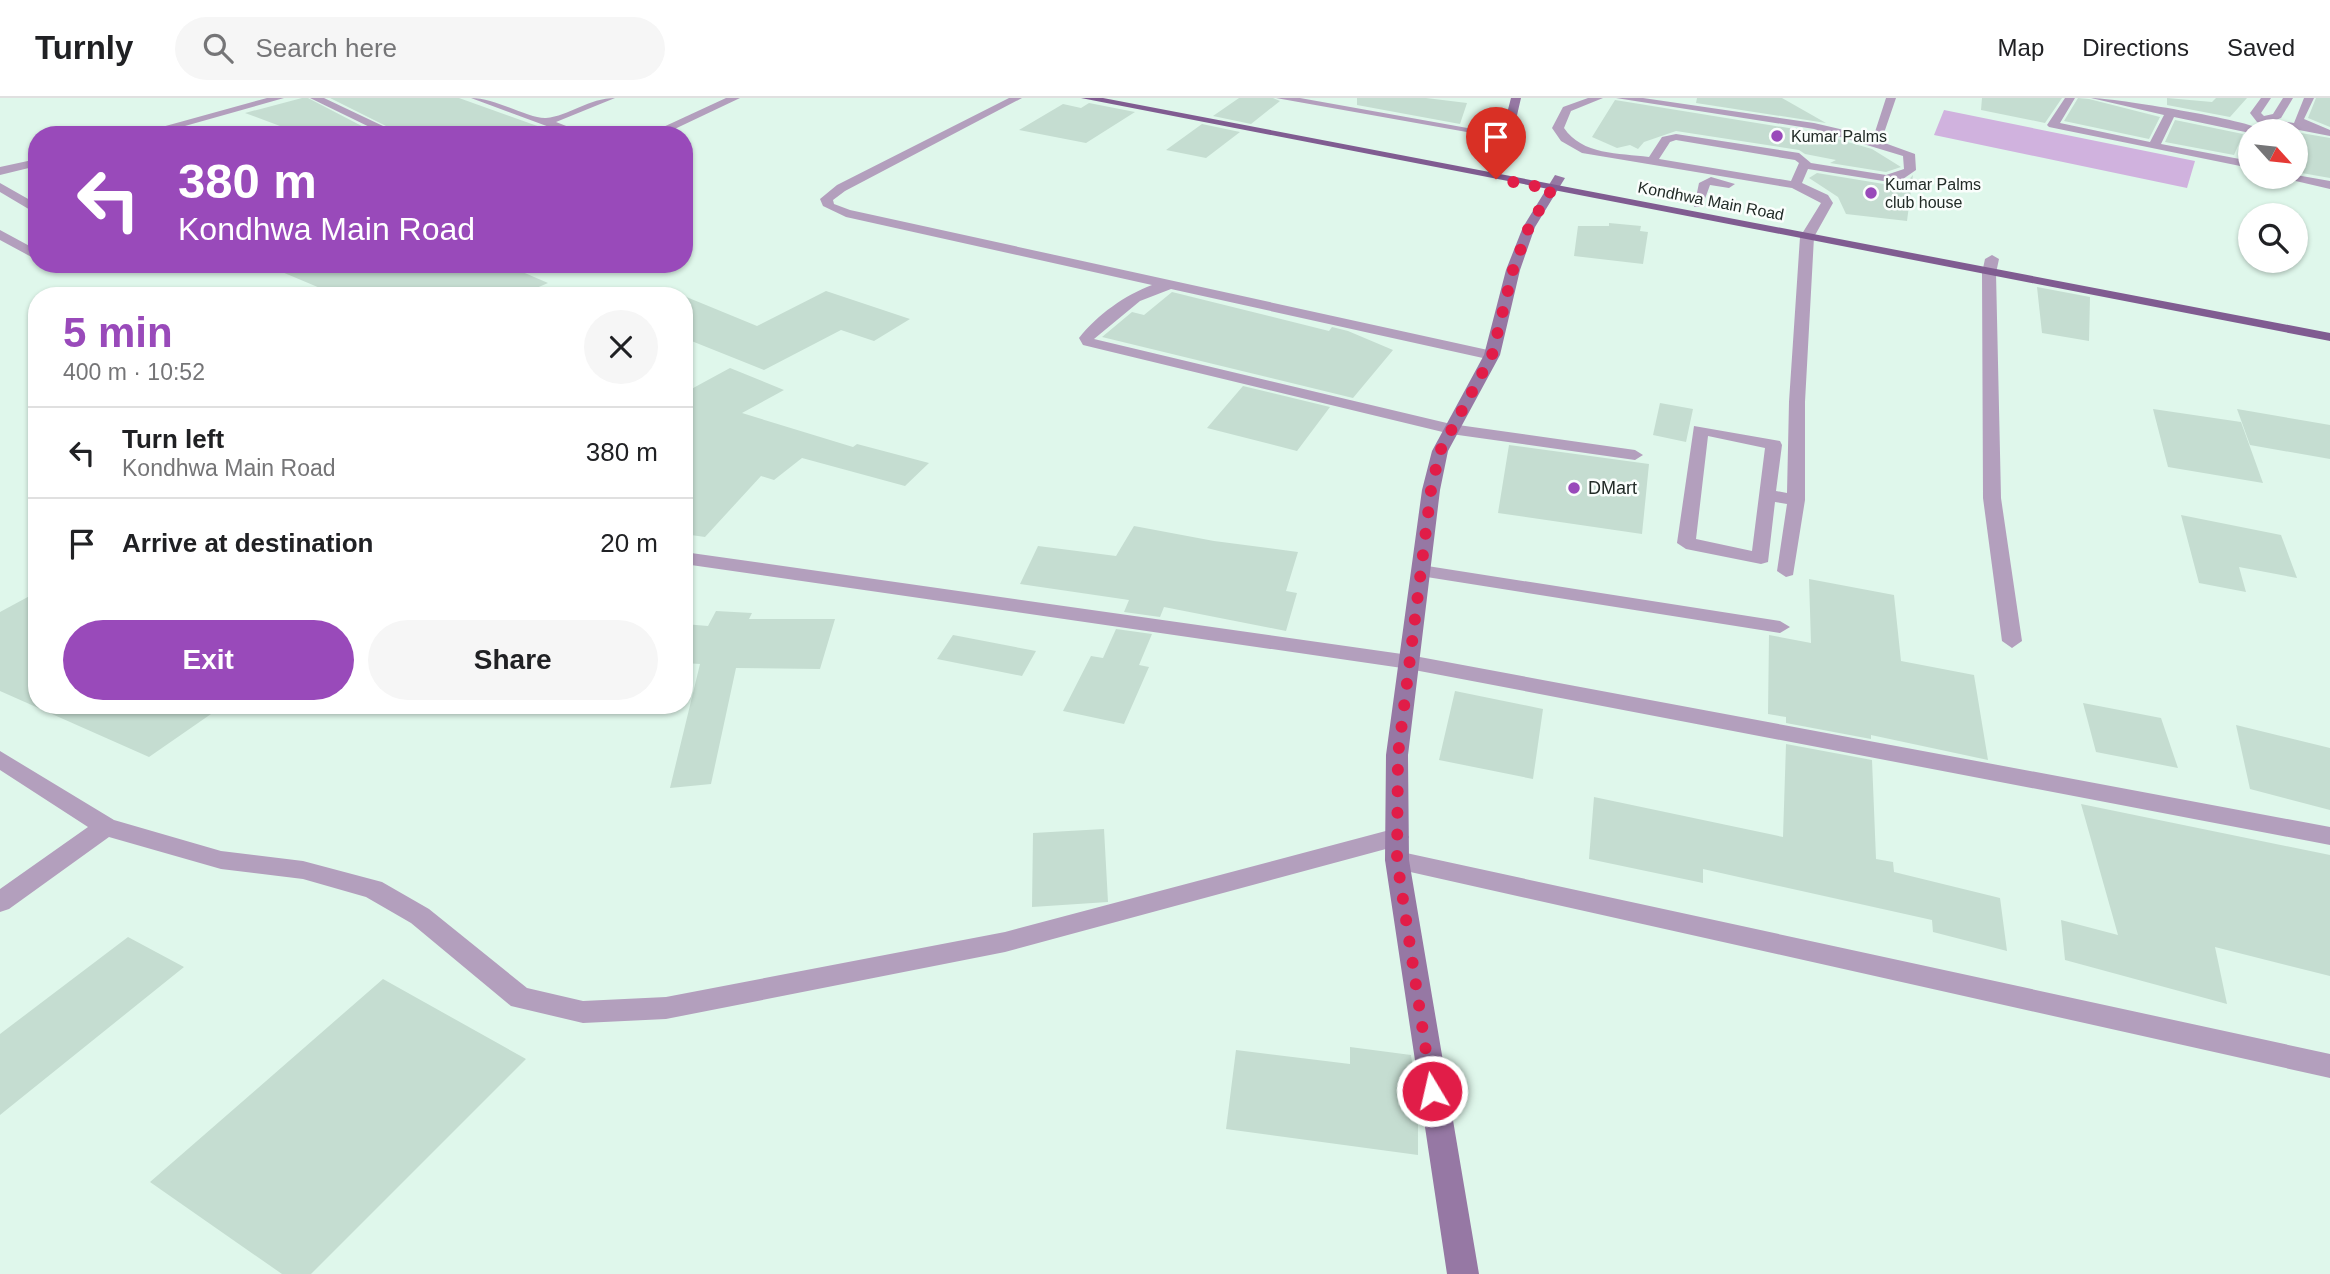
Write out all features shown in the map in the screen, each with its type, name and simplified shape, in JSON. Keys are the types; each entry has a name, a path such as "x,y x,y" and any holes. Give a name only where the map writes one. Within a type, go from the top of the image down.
{"main road":[{"name":"Kondhwa Main Road","path":"1086,98 1811,231 2330,337"},
{"name":"Kondhwa Main Road","path":"1142,98 1499,167 1555,184 1698,204 1811,231"},
{"name":"Kondhwa Main Road","path":"1990,266 2330,325"}],"street":[{"path":"173,126 279,98"},
{"path":"315,98 376,126"},
{"path":"476,98 557,126"},
{"path":"545,122 610,98"},
{"path":"672,126 735,98"},
{"path":"1017,98 841,188 826,200 829,206 846,213 1492,355"},
{"path":"1281,98 1393,113 1506,136"},
{"path":"1499,167 1516,98"},
{"path":"1598,98 1567,110 1558,128 1563,140 1574,148 1795,184 1824,198 1827,203 1811,231 1797,402 1796,500 1786,571"},
{"path":"1621,98 1814,126 1853,135 1909,154 1910,170 1901,176 1885,179"},
{"path":"1660,98 1733,108"},
{"path":"1704,98 1723,101 1720,106"},
{"path":"1878,133 1891,98"},
{"path":"2070,98 2053,125 2238,162"},
{"path":"2096,98 2238,123"},
{"path":"2257,119 2255,113 2266,98"},
{"path":"2272,119 2288,98"},
{"path":"2309,98 2298,121 2330,131"},
{"path":"2154,146 2171,112"},
{"path":"2308,130 2330,131"},
{"path":"1652,161 1666,139 1676,137 1799,157 1805,162 1795,184"},
{"path":"0,171 28,164"},
{"path":"1804,165 1913,183"},
{"path":"1698,204 1704,183 1711,181 1747,187"},
{"path":"2308,181 2330,185"},
{"path":"1463,1274 1397,848 1398,755 1431,490 1440,451 1492,355 1513,270 1529,227 1555,184"},
{"path":"0,187 28,204"},
{"path":"0,234 28,251"},
{"path":"1990,266 1992,498 2011,641"},
{"path":"1174,285 1154,287 1134,298 1086,338 1088,342 1451,429 1635,455"},
{"path":"1700,430 1774,445 1767,495 1761,558 1686,543 1700,430"},
{"path":"1767,495 1796,500"},
{"path":"693,559 1409,662 2330,836"},
{"path":"1421,571 1780,627"},
{"path":"0,759 106,827 221,860 303,870 373,889 420,916 520,998 583,1012 666,1008 1005,942 1397,848 2330,1066"},
{"path":"0,902 106,827"}],"shaded area":[{"path":"1944,110 2195,161 2187,188 1934,135"}],"building":[{"path":"308,98 362,126 280,126 245,113"},
{"path":"330,98 459,98 537,126 386,126"},
{"path":"1239,98 1273,98 1280,101 1251,124 1213,116"},
{"path":"1357,98 1426,98 1467,103 1460,124 1357,105"},
{"path":"1697,98 1782,98 1826,123 1696,103"},
{"path":"1982,98 2062,98 2045,123 1981,110"},
{"path":"2078,98 2160,117 2149,139 2064,121"},
{"path":"2167,98 2212,102 2216,98 2247,98 2230,117 2167,105"},
{"path":"2316,98 2330,98 2330,127 2308,118"},
{"name":"Kumar Palms","path":"1615,100 1813,132 1872,149 1901,167 1886,172 1830,163 1836,160 1805,154 1799,150 1676,131 1644,142 1638,149 1630,145 1617,148 1592,137"},
{"path":"1089,103 1135,112 1086,143 1019,130 1063,104 1081,108"},
{"path":"2175,120 2238,133 2238,146 2234,155 2165,142"},
{"path":"1202,124 1240,132 1206,158 1166,150"},
{"path":"2308,134 2330,138 2330,178 2308,174"},
{"name":"Kumar Palms club house","path":"1817,173 1902,187 1913,175 1907,221 1846,214 1838,197 1809,178"},
{"path":"1609,223 1641,226 1640,231 1648,232 1643,264 1574,256 1578,226 1609,226"},
{"path":"284,273 525,273 548,283 539,287 318,287"},
{"path":"2037,287 2090,297 2089,341 2042,333"},
{"path":"826,291 910,319 874,341 841,330 764,370 693,342 693,300 757,326"},
{"path":"1172,292 1329,331 1332,327 1348,331 1393,350 1353,398 1102,337 1132,312 1144,315"},
{"path":"730,368 784,390 742,413 853,447 857,444 929,463 905,486 802,458 774,480 761,476 705,537 693,535 693,388"},
{"path":"1243,386 1330,407 1297,451 1207,428"},
{"path":"1660,403 1693,409 1686,442 1653,435"},
{"path":"2153,409 2241,422 2263,483 2168,467"},
{"path":"2237,409 2330,425 2330,459 2250,445"},
{"name":"DMart","path":"1509,445 1649,464 1642,534 1498,513"},
{"path":"2181,515 2281,535 2297,578 2239,567 2246,592 2199,583"},
{"path":"1134,526 1214,541 1298,552 1286,591 1297,593 1286,631 1164,607 1160,617 1124,612 1129,600 1020,584 1038,546 1116,556"},
{"path":"1809,579 1894,595 1901,661 1974,675 1988,760 1871,735 1871,739 1786,723 1786,717 1768,714 1769,635 1811,643"},
{"path":"28,597 28,703 0,691 0,612"},
{"path":"716,611 752,613 749,619 835,619 820,669 736,668 711,784 670,788 688,714 693,714 693,693 700,664 693,664 693,625 708,626"},
{"path":"1116,629 1152,634 1139,665 1149,667 1124,724 1063,711 1091,656 1103,658"},
{"path":"953,635 1036,651 1022,676 937,659"},
{"path":"1455,691 1543,709 1533,779 1439,760"},
{"path":"2083,703 2161,718 2178,768 2096,752"},
{"path":"52,714 211,714 149,757"},
{"path":"2236,725 2330,748 2330,810 2250,789"},
{"path":"1786,744 1872,760 1876,859 1893,862 1894,872 2000,898 2007,951 1933,932 1932,920 1703,869 1703,883 1589,859 1594,797 1783,837"},
{"path":"2081,804 2330,855 2330,976 2215,947 2227,1004 2065,960 2061,920 2118,935"},
{"path":"1104,829 1108,902 1032,907 1033,833"},
{"path":"128,937 184,967 0,1115 0,1034"},
{"path":"383,979 526,1059 311,1274 282,1274 150,1182"},
{"path":"1350,1047 1411,1055 1418,1101 1418,1155 1226,1129 1236,1050 1350,1064"}],"place":[{"name":"Kumar Palms","path":"1777,136"},
{"name":"Kumar Palms club house","path":"1871,193"},
{"name":"DMart","path":"1574,488"}],"route":[{"path":"1432,1091 1410,960 1397,860 1398,755 1431,490 1440,451 1492,355 1513,270 1529,227 1552,189 1496,179"}]}
